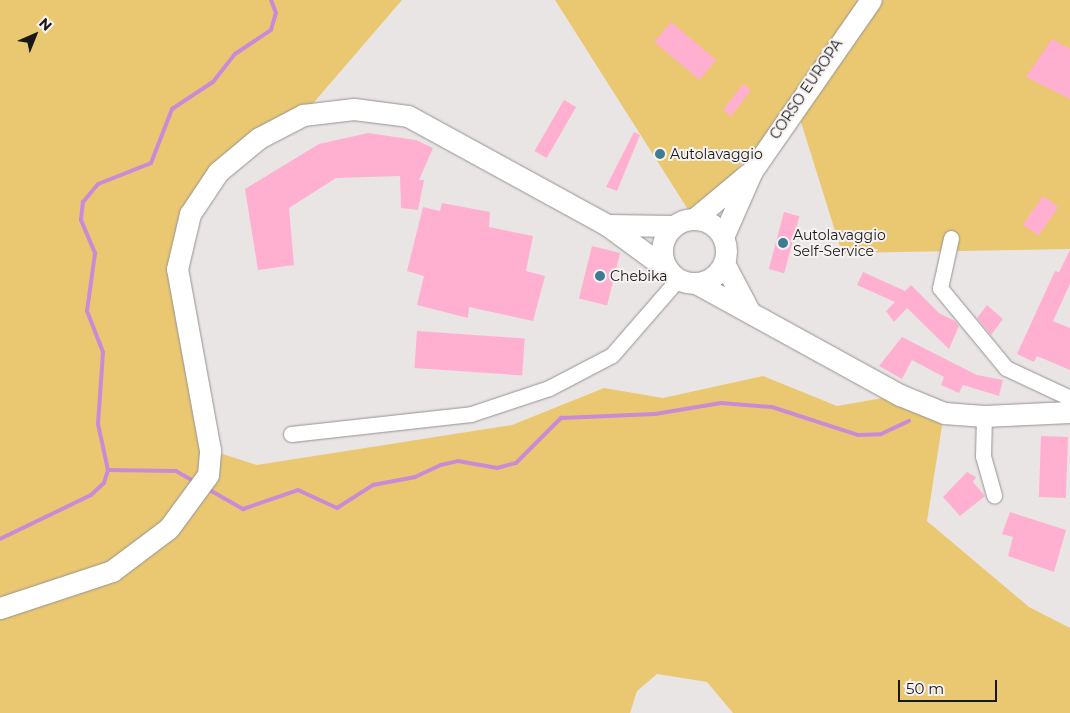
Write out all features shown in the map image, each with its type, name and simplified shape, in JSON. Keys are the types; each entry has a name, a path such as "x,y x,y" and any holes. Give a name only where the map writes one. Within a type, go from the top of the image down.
{"main road":[{"name":"CORSO EUROPA","path":"723,237 752,171 871,0"},
{"path":"0,608 112,571 169,528 183,504 208,475 210,450 177,269 190,214 218,172 259,138 302,115 354,109 408,116 607,225 680,277 748,309 900,395 944,413 984,416 1070,412"},
{"path":"680,277 664,241 684,222 752,171"},
{"path":"607,225 684,222 714,226 723,237 724,263 748,309"},
{"path":"680,277 713,277 724,263"}],"street":[{"path":"951,238 940,288 1006,368 1070,398"},
{"path":"291,434 471,414 549,388 612,354 680,277"},
{"path":"984,416 983,456 994,495"}],"shaded area":[{"path":"0,0 402,0 303,115 218,172 177,269 210,450 257,465 512,425 604,388 663,398 763,376 837,406 900,395 944,413 927,521 1029,607 1070,628 1070,713 733,713 707,682 657,674 637,691 630,713 0,713"},
{"path":"555,0 1070,0 1070,249 842,253 795,103 694,219"}],"building":[{"path":"671,22 716,60 699,80 654,42"},
{"path":"1052,39 1070,49 1070,99 1026,77"},
{"path":"743,84 751,90 731,116 723,110"},
{"path":"564,100 576,107 547,158 534,151"},
{"path":"634,132 640,135 617,191 606,187"},
{"path":"368,133 416,140 433,148 419,180 424,180 418,210 401,208 400,176 336,178 289,208 294,265 258,270 245,189 319,144"},
{"path":"1043,196 1059,207 1038,236 1023,225"},
{"path":"442,203 490,212 489,227 533,236 526,271 545,276 533,321 469,307 468,318 417,305 424,276 407,271 423,207 440,211"},
{"name":"Autolavaggio Self-Service","path":"784,212 799,216 784,273 769,269"},
{"name":"Chebika","path":"592,246 620,253 607,305 579,298"},
{"path":"1070,250 1070,284 1053,321 1070,328 1070,370 1037,356 1034,362 1017,354 1055,271 1059,272"},
{"path":"863,272 905,291 911,285 939,313 955,321 959,326 949,349 907,308 894,322 886,311 895,302 857,285"},
{"path":"987,305 1003,319 991,335 977,318"},
{"path":"417,331 525,339 522,375 414,368"},
{"path":"902,337 977,375 1003,380 999,396 963,385 959,393 941,385 944,377 912,360 902,379 879,366"},
{"path":"1041,436 1068,437 1066,498 1039,497"},
{"path":"967,472 976,477 973,482 985,496 960,516 943,497"},
{"path":"1010,512 1066,530 1054,572 1008,556 1013,537 1002,534"}],"waterway":[{"path":"0,539 91,495 104,483 108,470 98,424 103,352 87,311 95,253 81,220 83,202 98,184 151,163 172,109 213,82 235,54 271,30 276,13 271,0"},
{"path":"206,488 243,509 298,490 337,508 373,485 415,477 441,465 458,461 497,468 516,463 561,418 655,414 721,403 772,407 858,435 881,434 909,421"},
{"path":"108,470 176,471 195,482"}],"place":[{"name":"Autolavaggio","path":"660,154"},
{"name":"Autolavaggio Self-Service","path":"783,243"},
{"name":"Chebika","path":"600,276"}]}
